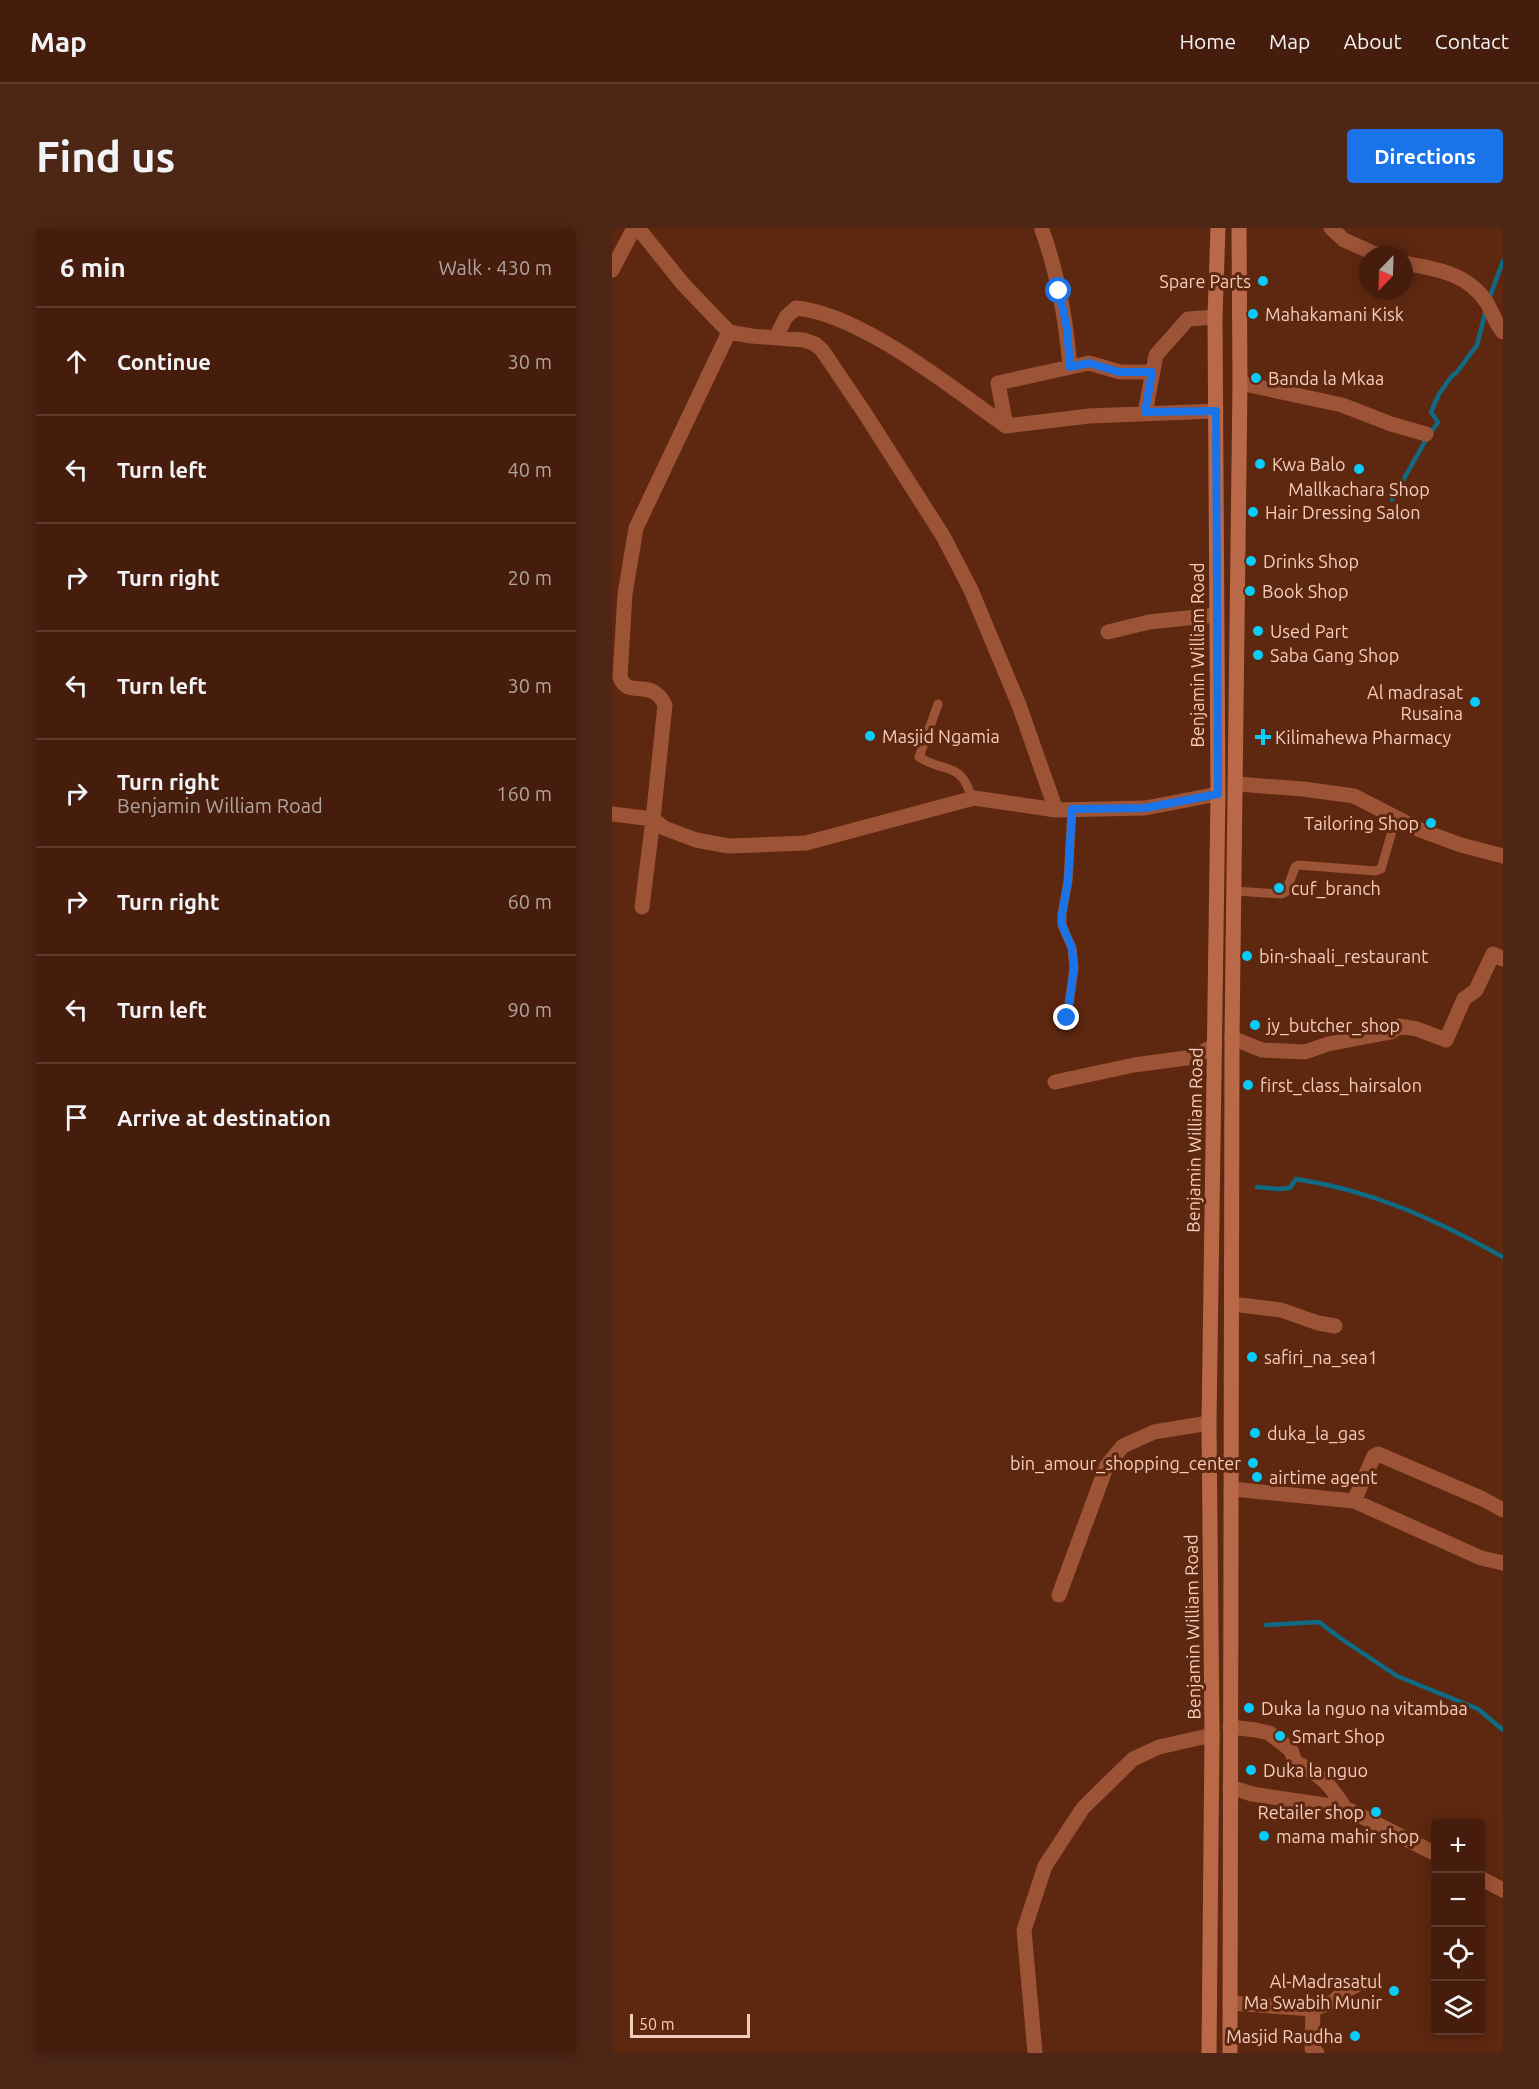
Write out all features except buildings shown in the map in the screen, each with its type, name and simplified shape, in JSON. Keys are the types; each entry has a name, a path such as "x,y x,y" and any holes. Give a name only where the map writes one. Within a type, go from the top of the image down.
{"main road":[{"name":"Benjamin William Road","path":"1209,2053 1212,1736 1209,1423 1218,794 1215,317 1218,228"},
{"name":"Benjamin William Road","path":"1230,2053 1232,1038 1237,784 1239,228"}],"street":[{"path":"612,270 634,228"},
{"path":"638,228 683,284 729,332 804,340 815,344 822,350 943,537 971,590 1019,705 1056,810"},
{"path":"1042,228 1053,260 1067,329 1070,367"},
{"path":"1331,228 1344,240 1359,247"},
{"path":"1413,265 1455,275 1472,284 1503,332"},
{"path":"776,337 786,317 796,308 810,309 831,316 867,333 924,368 1006,426 1089,416 1216,411"},
{"path":"1145,412 1156,354 1188,319 1215,317"},
{"path":"642,907 665,705 661,697 653,690 627,687 622,684 620,676 625,594 636,528 729,332"},
{"path":"1006,426 998,383 1089,363 1119,372 1152,372"},
{"path":"1240,383 1342,405 1391,424 1426,434"},
{"path":"1108,632 1149,622 1216,615"},
{"path":"1237,784 1354,796 1420,830 1461,845 1503,856"},
{"path":"612,814 653,819 664,828 696,840 729,846 806,843 972,799 1056,810 1145,808 1218,794"},
{"path":"1232,1038 1262,1050 1305,1053 1328,1044 1391,1032 1399,1026 1418,1029 1446,1040 1464,999 1476,990 1493,954 1503,959"},
{"path":"1055,1082 1134,1065 1194,1057 1215,1045"},
{"path":"1232,1304 1281,1310 1317,1323 1335,1326"},
{"path":"1059,1595 1107,1466 1123,1446 1154,1432 1209,1423"},
{"path":"1354,1501 1374,1456 1378,1454 1483,1499 1503,1510"},
{"path":"1232,1489 1354,1501 1481,1558 1503,1563"},
{"path":"1230,1727 1269,1733 1291,1750 1295,1762 1320,1776 1330,1785 1345,1808"},
{"path":"1035,2053 1024,1930 1045,1866 1083,1808 1133,1760 1159,1747 1212,1736"},
{"path":"1230,1787 1252,1794 1345,1808 1431,1851"},
{"path":"1485,1881 1503,1890"},
{"path":"1230,2002 1313,2009 1333,2002 1346,1990 1355,1986"},
{"path":"1313,2009 1312,2048 1317,2053"}],"lane":[{"path":"938,704 919,757 958,774 967,782 972,799"},
{"path":"1067,1018 1074,968 1072,948 1062,925 1062,914 1069,873 1072,809"},
{"path":"1235,891 1281,894 1286,892 1295,867 1298,865 1375,871 1381,869 1396,818"}],"waterway":[{"path":"1489,299 1503,261"},
{"path":"1392,500 1438,422 1431,412 1439,394 1477,345 1486,310"},
{"path":"1257,1187 1290,1188 1296,1179 1352,1191 1403,1208 1453,1230 1503,1257"},
{"path":"1266,1625 1319,1622 1397,1676 1478,1709 1503,1730"}],"place":[{"name":"Spare Parts","path":"1263,281"},
{"name":"Mahakamani Kisk","path":"1253,314"},
{"name":"Banda la Mkaa","path":"1256,378"},
{"name":"Kwa Balo","path":"1260,464"},
{"name":"Mallkachara Shop","path":"1359,469"},
{"name":"Hair Dressing Salon","path":"1253,512"},
{"name":"Drinks Shop","path":"1251,561"},
{"name":"Book Shop","path":"1250,591"},
{"name":"Used Part","path":"1258,631"},
{"name":"Saba Gang Shop","path":"1258,655"},
{"name":"Al madrasat Rusaina","path":"1475,702"},
{"name":"Masjid Ngamia","path":"870,736"},
{"name":"Kilimahewa Pharmacy","path":"1263,737"},
{"name":"Tailoring Shop","path":"1431,823"},
{"name":"cuf_branch","path":"1279,888"},
{"name":"bin-shaali_restaurant","path":"1247,956"},
{"name":"jy_butcher_shop","path":"1255,1025"},
{"name":"first_class_hairsalon","path":"1248,1085"},
{"name":"safiri_na_sea1","path":"1252,1357"},
{"name":"duka_la_gas","path":"1255,1433"},
{"name":"bin_amour_shopping_center","path":"1253,1463"},
{"name":"airtime agent","path":"1257,1477"},
{"name":"Duka la nguo na vitambaa","path":"1249,1708"},
{"name":"Smart Shop","path":"1280,1736"},
{"name":"Duka la nguo","path":"1251,1770"},
{"name":"Retailer shop","path":"1376,1812"},
{"name":"mama mahir shop","path":"1264,1836"},
{"name":"Al-Madrasatul Ma Swabih Munir","path":"1394,1991"},
{"name":"Masjid Raudha","path":"1355,2036"}],"route":[{"path":"1059,291 1067,329 1070,367 1089,363 1119,372 1152,372 1145,412 1216,411 1218,794 1145,808 1072,809 1071,856 1062,914 1062,925 1070,939 1074,968 1067,1018"}]}
